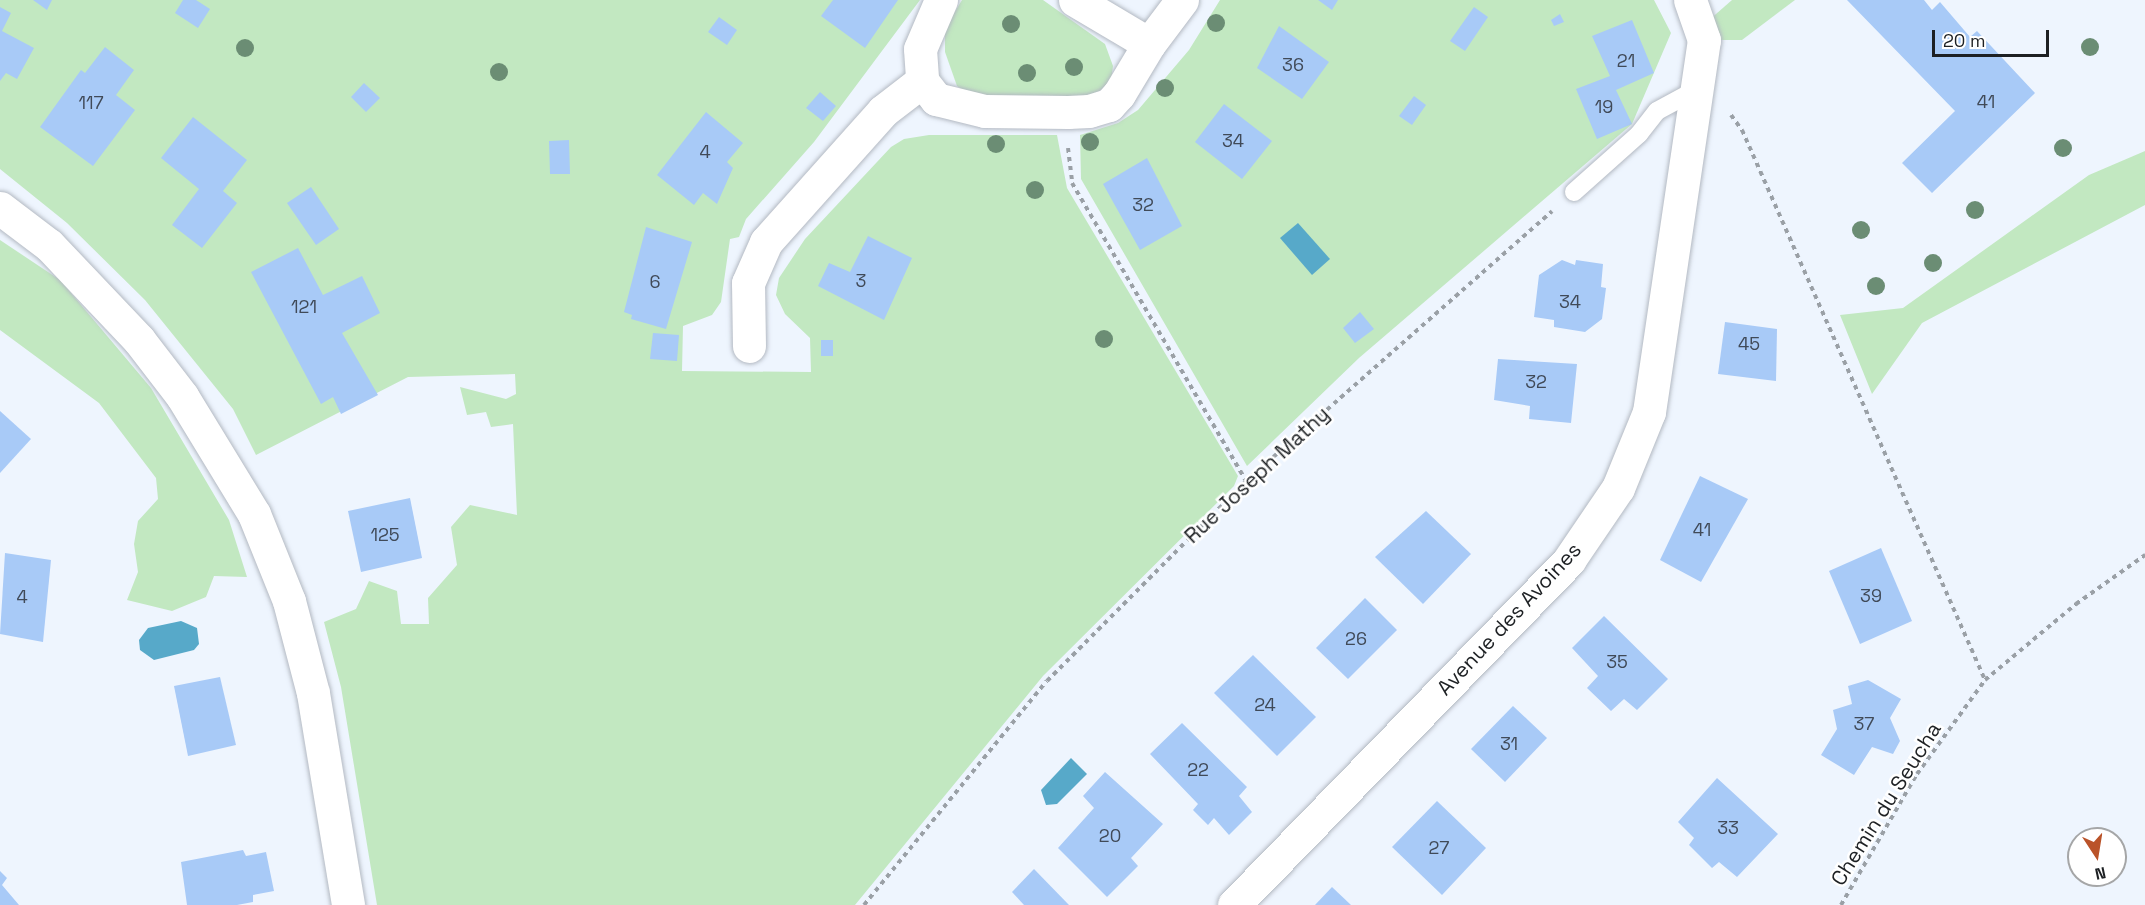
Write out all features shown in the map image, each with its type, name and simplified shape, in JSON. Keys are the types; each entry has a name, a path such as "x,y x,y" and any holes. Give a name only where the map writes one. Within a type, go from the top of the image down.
{"street":[{"path":"941,0 920,49 922,81 936,99 950,105 985,111 1068,112 1109,105 1128,82 1149,44 1182,0"},
{"path":"1075,0 1149,44"},
{"name":"Avenue des Avoines","path":"1234,905 1569,560 1618,488 1649,412 1704,40 1690,0"},
{"path":"749,346 748,283 766,242 883,111 922,81"},
{"path":"0,208 49,245 139,340 182,396 254,514 289,601 313,693 348,905"}],"lane":[{"path":"1574,192 1639,134 1658,111 1695,91"}],"path":[{"path":"1695,91 1720,100 1742,130 1985,680"},
{"path":"1068,112 1072,183 1246,481"},
{"name":"Rue Joseph Mathy","path":"864,905 1047,681 1246,481 1574,192"},
{"name":"Chemin du Seucha","path":"1842,905 1917,774 1985,680 2076,604 2145,555"}],"green space":[{"path":"0,0 920,0 814,142 746,219 739,237 730,239 721,302 712,315 683,326 682,371 811,372 810,338 785,314 776,295 779,278 805,239 891,147 904,139 929,135 1057,135 1067,188 1238,476 1234,486 1043,676 855,905 377,905 341,687 324,622 356,609 369,581 397,591 401,624 429,624 428,598 457,565 451,527 470,505 517,515 513,424 491,427 486,412 467,415 460,387 506,399 516,394 515,374 408,377 256,455 233,409 145,300 67,223 0,169"},
{"path":"962,0 1043,0 1105,44 1113,66 1111,81 1090,99 972,96 957,86 945,52 945,28"},
{"path":"1220,0 1654,0 1671,33 1632,124 1359,358 1247,466 1081,179 1080,135 1118,123 1138,110 1189,50"},
{"path":"1732,0 1795,0 1742,40 1720,40 1708,21"},
{"path":"2145,151 2145,205 1922,323 1872,394 1840,315 1903,308 2089,175"},
{"path":"0,240 60,280 151,388 229,520 247,577 214,576 206,597 172,611 127,600 138,572 134,544 138,521 158,499 156,478 99,403 0,330"}],"water":[{"path":"1298,223 1330,259 1312,275 1280,238"},
{"path":"181,621 197,628 199,644 194,650 154,660 140,650 139,640 148,628"},
{"path":"1071,758 1087,774 1057,804 1046,805 1041,790"}],"building":[{"path":"33,0 52,0 47,10"},
{"path":"183,0 196,0 210,9 198,28 175,13"},
{"path":"833,0 898,0 865,48 821,16"},
{"path":"1318,0 1338,0 1332,10"},
{"path":"1847,0 1924,0 1932,10 1940,2 1970,37 1977,31 2035,93 1932,193 1902,163 1955,111"},
{"path":"0,7 11,13 2,31 34,48 17,79 6,73 0,81"},
{"path":"1474,7 1488,17 1465,51 1450,41"},
{"path":"1560,14 1564,22 1554,26 1551,20"},
{"path":"719,17 737,30 727,45 708,32"},
{"path":"1632,20 1654,73 1616,90 1632,124 1597,139 1576,89 1610,76 1592,36"},
{"path":"1279,26 1329,62 1302,99 1257,68"},
{"path":"105,47 134,70 116,95 135,110 93,166 40,127 81,70 85,73"},
{"path":"364,83 380,98 366,112 351,97"},
{"path":"820,92 836,106 823,121 806,108"},
{"path":"1414,96 1426,105 1412,125 1399,116"},
{"path":"1224,104 1272,141 1242,179 1195,142"},
{"path":"706,112 743,143 727,162 733,168 717,204 703,193 694,205 657,175"},
{"path":"193,117 247,160 223,191 237,203 202,248 172,225 199,189 161,158"},
{"path":"569,140 570,174 550,174 549,141"},
{"path":"1147,158 1182,226 1140,250 1103,184"},
{"path":"311,187 339,229 316,245 287,203"},
{"path":"646,227 692,242 666,329 631,319 632,315 624,312"},
{"path":"868,236 912,258 884,320 818,286 829,263 850,272"},
{"path":"298,248 323,295 362,276 380,313 342,333 378,395 341,414 333,397 321,404 251,272"},
{"path":"1562,260 1575,265 1576,260 1603,264 1601,287 1606,288 1602,319 1585,332 1554,327 1554,320 1534,317 1539,275"},
{"path":"1360,312 1374,329 1355,343 1343,328"},
{"path":"1725,322 1777,329 1776,381 1718,374"},
{"path":"653,333 679,335 677,361 650,359"},
{"path":"821,340 833,340 833,356 821,356"},
{"path":"1498,359 1577,364 1571,423 1529,419 1530,406 1494,400"},
{"path":"0,411 31,439 0,473"},
{"path":"1700,476 1748,499 1701,582 1660,560"},
{"path":"410,498 422,558 361,572 348,511"},
{"path":"1426,511 1471,554 1423,604 1375,557"},
{"path":"1881,548 1912,621 1860,644 1829,571"},
{"path":"5,553 51,560 43,642 0,634"},
{"path":"1365,598 1397,630 1348,679 1316,648"},
{"path":"1604,616 1668,679 1637,710 1624,699 1611,711 1587,688 1598,676 1572,648"},
{"path":"1253,655 1316,717 1277,756 1214,693"},
{"path":"220,677 236,745 188,756 174,686"},
{"path":"1868,680 1901,699 1890,718 1900,741 1893,754 1872,747 1854,775 1821,755 1837,729 1833,710 1852,704 1848,686"},
{"path":"1513,706 1547,738 1505,782 1471,749"},
{"path":"1182,723 1247,787 1239,796 1252,812 1229,835 1214,818 1208,825 1193,810 1198,804 1150,754"},
{"path":"1105,772 1163,824 1131,858 1138,866 1107,897 1058,848 1094,808 1083,796"},
{"path":"1717,778 1778,834 1737,877 1719,862 1712,868 1689,845 1694,838 1678,822"},
{"path":"1437,801 1486,848 1442,895 1392,847"},
{"path":"243,850 246,856 266,852 274,891 253,895 253,902 237,905 187,905 181,862"},
{"path":"1034,869 1069,905 1024,905 1012,892"},
{"path":"0,871 7,878 2,885 19,905 0,905"},
{"path":"1332,887 1351,905 1315,905"}]}
